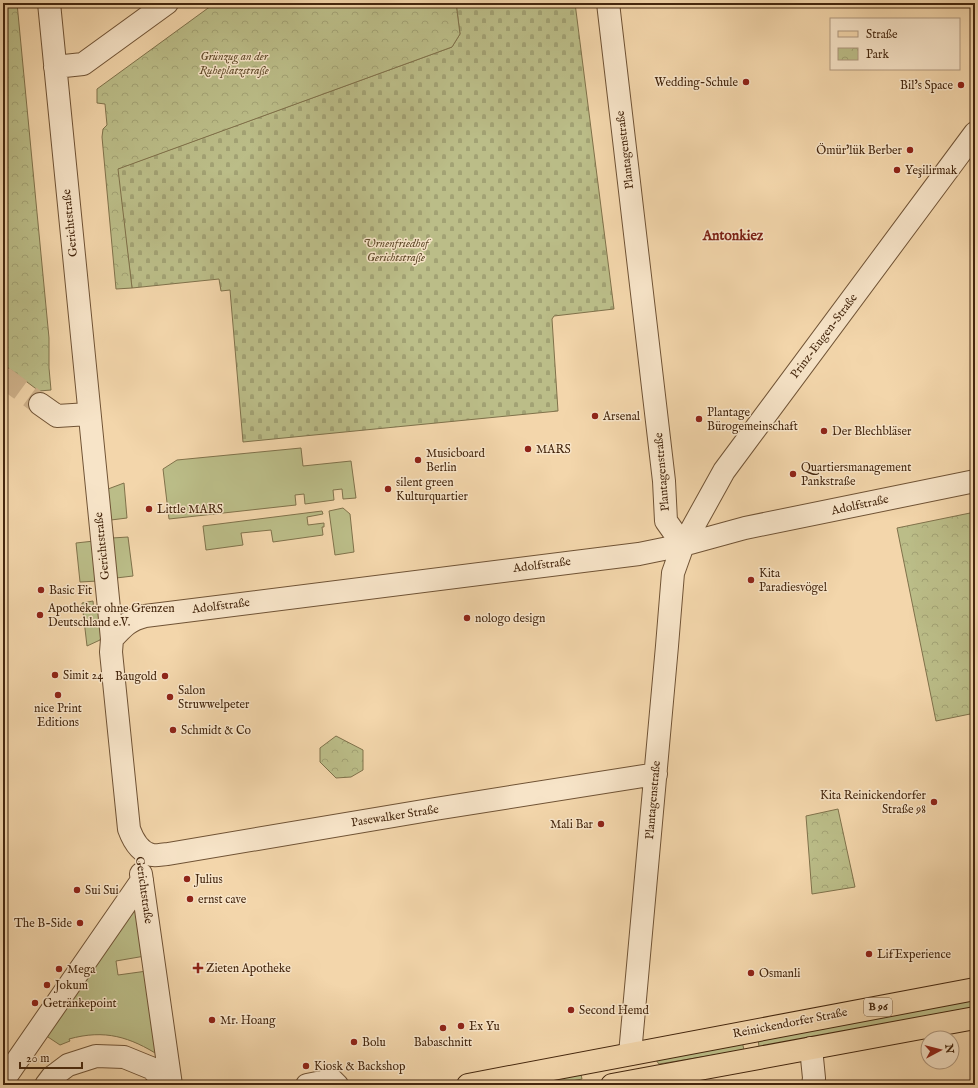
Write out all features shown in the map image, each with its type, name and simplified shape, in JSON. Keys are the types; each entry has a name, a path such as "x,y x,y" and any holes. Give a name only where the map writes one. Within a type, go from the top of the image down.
{"main road":[{"name":"Reinickendorfer Straße","path":"468,1085 975,989"},
{"name":"B 96","path":"612,1085 975,1018"},
{"path":"630,1054 635,1081"}],"street":[{"name":"Gerichtstraße","path":"49,3 112,639 111,652 129,829 138,846 170,1085"},
{"path":"55,67 83,64 167,3"},
{"name":"Plantagenstraße","path":"608,3 664,481 666,521 683,545 673,573 672,600 630,1054"},
{"name":"Prinz-Eugen-Straße","path":"683,545 724,471 975,133"},
{"path":"41,408 57,416 90,416"},
{"name":"Adolfstraße","path":"112,639 124,625 145,616 634,554 683,545 745,528 975,481"},
{"name":"Pasewalker Straße","path":"138,846 151,855 168,854 656,774"},
{"path":"3,1081 142,880"},
{"path":"811,1048 814,1078 813,1085"},
{"path":"46,1085 52,1077 68,1065 96,1056 124,1057 151,1068 170,1085"},
{"path":"306,1085 334,1083"}],"green space":[{"path":"3,3 17,3 49,338 51,390 39,391 3,364"},
{"name":"Grünzug an der Ruheplatzstraße","path":"215,3 456,3 460,34 452,47 118,169 132,288 116,289 102,137 103,129 107,125 105,104 97,103 97,89"},
{"name":"Urnenfriedhof Gerichtstraße","path":"456,3 575,3 614,309 554,316 552,319 558,411 243,442 230,290 221,291 219,279 132,288 117,169 452,47 460,34"},
{"path":"301,448 303,466 351,461 356,498 343,499 342,489 333,490 334,500 305,504 304,494 295,495 296,505 169,519 163,469 177,460"},
{"path":"124,483 127,518 111,520 108,489"},
{"path":"343,508 350,514 354,552 335,555 329,511"},
{"path":"322,511 323,514 307,517 308,525 324,523 324,527 322,527 323,535 273,542 271,530 241,533 243,545 206,550 203,526"},
{"path":"975,512 975,713 936,721 897,528"},
{"path":"128,537 133,576 116,578 112,538"},
{"path":"94,541 98,581 80,582 76,543"},
{"path":"93,601 94,611 101,611 103,632 100,640 87,646 82,603"},
{"path":"336,736 363,750 363,770 351,777 336,778 320,762 320,748"},
{"path":"838,809 855,887 812,894 806,816"},
{"path":"138,909 145,956 116,961 118,975 147,971 160,1056 149,1049 128,1040 106,1035 82,1036 69,1039 70,1041 60,1045 45,1035 131,911"},
{"path":"975,998 975,1007 759,1047 758,1038"},
{"path":"742,1041 744,1050 659,1064 655,1059"},
{"path":"580,1070 582,1079 551,1085 496,1085"}],"tunnel":[{"path":"3,377 40,404"}],"place":[{"name":"Wedding-Schule","path":"746,82"},
{"name":"Bil's Space","path":"961,85"},
{"name":"Ömür'lük Berber","path":"910,150"},
{"name":"Yeşilirmak","path":"897,170"},
{"name":"Arsenal","path":"595,416"},
{"name":"Plantage Bürogemeinschaft","path":"699,419"},
{"name":"Der Blechbläser","path":"824,431"},
{"name":"MARS","path":"528,449"},
{"name":"Musicboard Berlin","path":"418,460"},
{"name":"Quartiersmanagement Pankstraße","path":"793,474"},
{"name":"silent green Kulturquartier","path":"388,489"},
{"name":"Little MARS","path":"149,509"},
{"name":"Kita Paradiesvögel","path":"751,580"},
{"name":"Basic Fit","path":"41,590"},
{"name":"Apotheker ohne Grenzen Deutschland e.V.","path":"40,615"},
{"name":"nologo design","path":"467,618"},
{"name":"Simit 24","path":"55,675"},
{"name":"Baugold","path":"165,676"},
{"name":"nice Print Editions","path":"58,695"},
{"name":"Salon Struwwelpeter","path":"170,697"},
{"name":"Schmidt & Co","path":"173,730"},
{"name":"Kita Reinickendorfer Straße 98","path":"934,802"},
{"name":"Mali Bar","path":"601,824"},
{"name":"Julius","path":"187,879"},
{"name":"Sui Sui","path":"77,890"},
{"name":"ernst cave","path":"190,899"},
{"name":"The B-Side","path":"80,923"},
{"name":"LifExperience","path":"869,954"},
{"name":"Zieten Apotheke","path":"198,968"},
{"name":"Mega","path":"59,969"},
{"name":"Osmanli","path":"751,973"},
{"name":"Jokum","path":"47,985"},
{"name":"Getränkepoint","path":"35,1003"},
{"name":"Second Hemd","path":"571,1010"},
{"name":"Mr. Hoang","path":"212,1020"},
{"name":"Ex Yu","path":"461,1026"},
{"name":"Babaschnitt","path":"443,1028"},
{"name":"Bolu","path":"354,1042"},
{"name":"Kiosk & Backshop","path":"306,1066"}],"district":[{"name":"Antonkiez","path":"733,236"}]}
